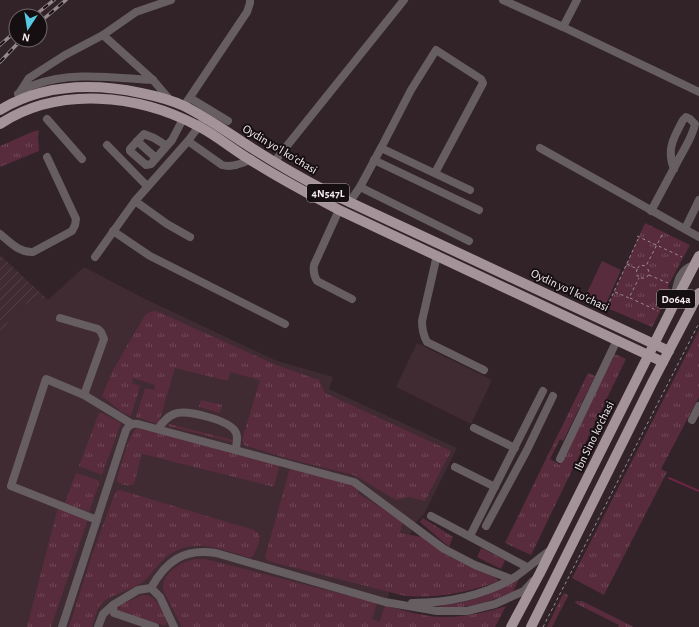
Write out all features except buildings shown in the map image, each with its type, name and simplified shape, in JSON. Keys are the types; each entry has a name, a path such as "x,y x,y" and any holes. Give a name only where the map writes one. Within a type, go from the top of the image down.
{"main road":[{"name":"Oydin yoʻl koʻchasi","path":"4,107 48,90 70,87 111,88 187,102 205,118 216,119 274,162 293,174 349,203 654,343 668,351"},
{"name":"Oydin yoʻl koʻchasi","path":"0,124 17,115 56,101 88,99 128,102 165,112 199,126 250,160 339,210 663,362"},
{"name":"Ibn Sino ko'chasi","path":"511,627 540,573 696,260"},
{"name":"D064a","path":"531,627 668,351 699,292"}],"street":[{"path":"18,94 29,78 65,55 103,35 136,12 171,0"},
{"path":"228,121 216,119 187,102 247,12 250,0"},
{"path":"274,162 404,0"},
{"path":"503,0 699,92"},
{"path":"563,27 577,0"},
{"path":"103,35 153,80 170,100"},
{"path":"349,203 360,187 411,90 436,50 481,79 483,83 435,173"},
{"path":"4,107 18,94 32,85 63,78 82,76 153,80"},
{"path":"651,211 674,169 694,129 695,124 686,117 683,120 671,146 670,155 674,169"},
{"path":"95,257 135,201 188,141 205,118"},
{"path":"47,119 82,159"},
{"path":"167,146 148,135 142,136 136,141 130,151 142,162 149,165 156,158 167,146 172,140 183,119"},
{"path":"136,141 156,158"},
{"path":"188,141 222,165 232,166 250,160"},
{"path":"107,145 148,186"},
{"path":"381,148 470,190"},
{"path":"540,148 699,237"},
{"path":"0,234 20,249 26,252 33,252 72,231 76,219 48,157"},
{"path":"374,160 479,210"},
{"path":"360,187 469,241"},
{"path":"685,229 699,200"},
{"path":"135,201 167,224 190,237"},
{"path":"339,210 314,265 314,276 317,281 352,299"},
{"path":"113,231 150,256 285,324"},
{"path":"437,255 422,321 424,338 427,342 484,370"},
{"path":"60,318 98,329 103,335 104,339 84,395"},
{"path":"560,459 618,340"},
{"path":"97,520 10,486 46,379 84,395 132,424 158,429 354,482 444,549 474,565 511,578"},
{"path":"470,536 543,391"},
{"path":"486,526 553,396"},
{"path":"692,420 699,406"},
{"path":"158,429 165,419 174,414 184,412 208,417 227,424 235,430 237,435 236,450"},
{"path":"62,627 126,430 132,424"},
{"path":"474,428 526,450"},
{"path":"455,467 495,487"},
{"path":"431,516 527,567"},
{"path":"385,602 423,603 458,599 479,594 511,578 552,548"},
{"path":"98,627 103,614 113,605 138,590 151,588 162,570 179,557 197,551 216,553 385,602 437,611 467,611 495,604 514,597 524,591 540,573"},
{"path":"151,588 160,597 174,627"},
{"path":"113,605 114,613 155,627"}],"path":[{"path":"648,275 648,269 646,266 663,233"},
{"path":"637,236 682,257"},
{"path":"608,307 639,237"},
{"path":"627,264 636,269"},
{"path":"636,269 640,265 646,266"},
{"path":"629,298 638,278 636,269"},
{"path":"638,278 644,278 648,275"},
{"path":"648,275 668,284"},
{"path":"615,292 658,311"},
{"path":"543,627 699,323"}],"shaded area":[{"path":"0,255 48,300 38,297 5,317 10,327 0,335"},
{"path":"84,267 143,298 277,361 333,377 329,389 457,448 424,514 414,524 377,627 0,627 0,335 10,327 5,317 40,296 48,300"},
{"path":"417,343 492,380 471,424 396,387"}],"green space":[{"path":"39,130 39,151 0,167 0,146"},
{"path":"645,223 690,245 668,286 670,292 652,327 607,308"},
{"path":"602,261 621,270 605,306 585,297"},
{"path":"156,311 276,365 319,380 325,393 451,451 425,501 409,497 396,500 354,475 289,459 244,445 242,440 260,380 230,372 228,381 175,368 159,422 157,424 136,417 145,388 154,390 155,385 133,378 132,383 140,386 131,416 123,413 102,396 113,370 145,315"},
{"path":"699,330 699,397 661,469 667,472 604,595 572,578"},
{"path":"615,354 626,359 531,555 505,543 588,373 595,376 563,441 560,439 550,459 560,465"},
{"path":"201,400 222,405 220,413 199,407"},
{"path":"99,413 102,413 121,423 102,475 79,466"},
{"path":"169,424 233,440 232,442 168,426"},
{"path":"137,428 280,463 274,487 142,454 134,484 120,484 117,481 117,478 128,443"},
{"path":"290,468 352,484 358,488 359,494 403,521 400,533 422,537 446,555 495,577 499,581 476,589 453,594 405,596 268,561 265,557"},
{"path":"76,473 100,481 89,512 65,503"},
{"path":"120,490 254,530 259,535 259,541 254,554 251,558 205,546 183,548 172,553 162,561 142,583 111,597 102,603 99,607 92,627 69,627 92,555 115,493"},
{"path":"58,507 88,519 51,627 27,627"},
{"path":"423,518 453,537 449,547 420,522"},
{"path":"481,548 505,560 501,569 477,557"},
{"path":"195,559 205,559 377,603 372,619 379,622 385,605 419,614 440,617 468,615 506,606 495,627 182,627 163,590 163,584 165,578 173,569"},
{"path":"520,577 513,592 496,599 456,608 438,607 460,603 486,595 500,589"},
{"path":"564,593 568,595 567,598 552,627 547,627 562,596"},
{"path":"143,595 148,595 155,600 167,621 166,625 119,611 120,605"},
{"path":"576,601 582,601 634,627 618,627 619,625 575,603"}],"waterway":[{"path":"669,478 699,491"}],"railway":[{"path":"44,8 54,0"},
{"path":"48,15 66,0"},
{"path":"0,45 8,38"},
{"path":"0,62 13,48"}]}
